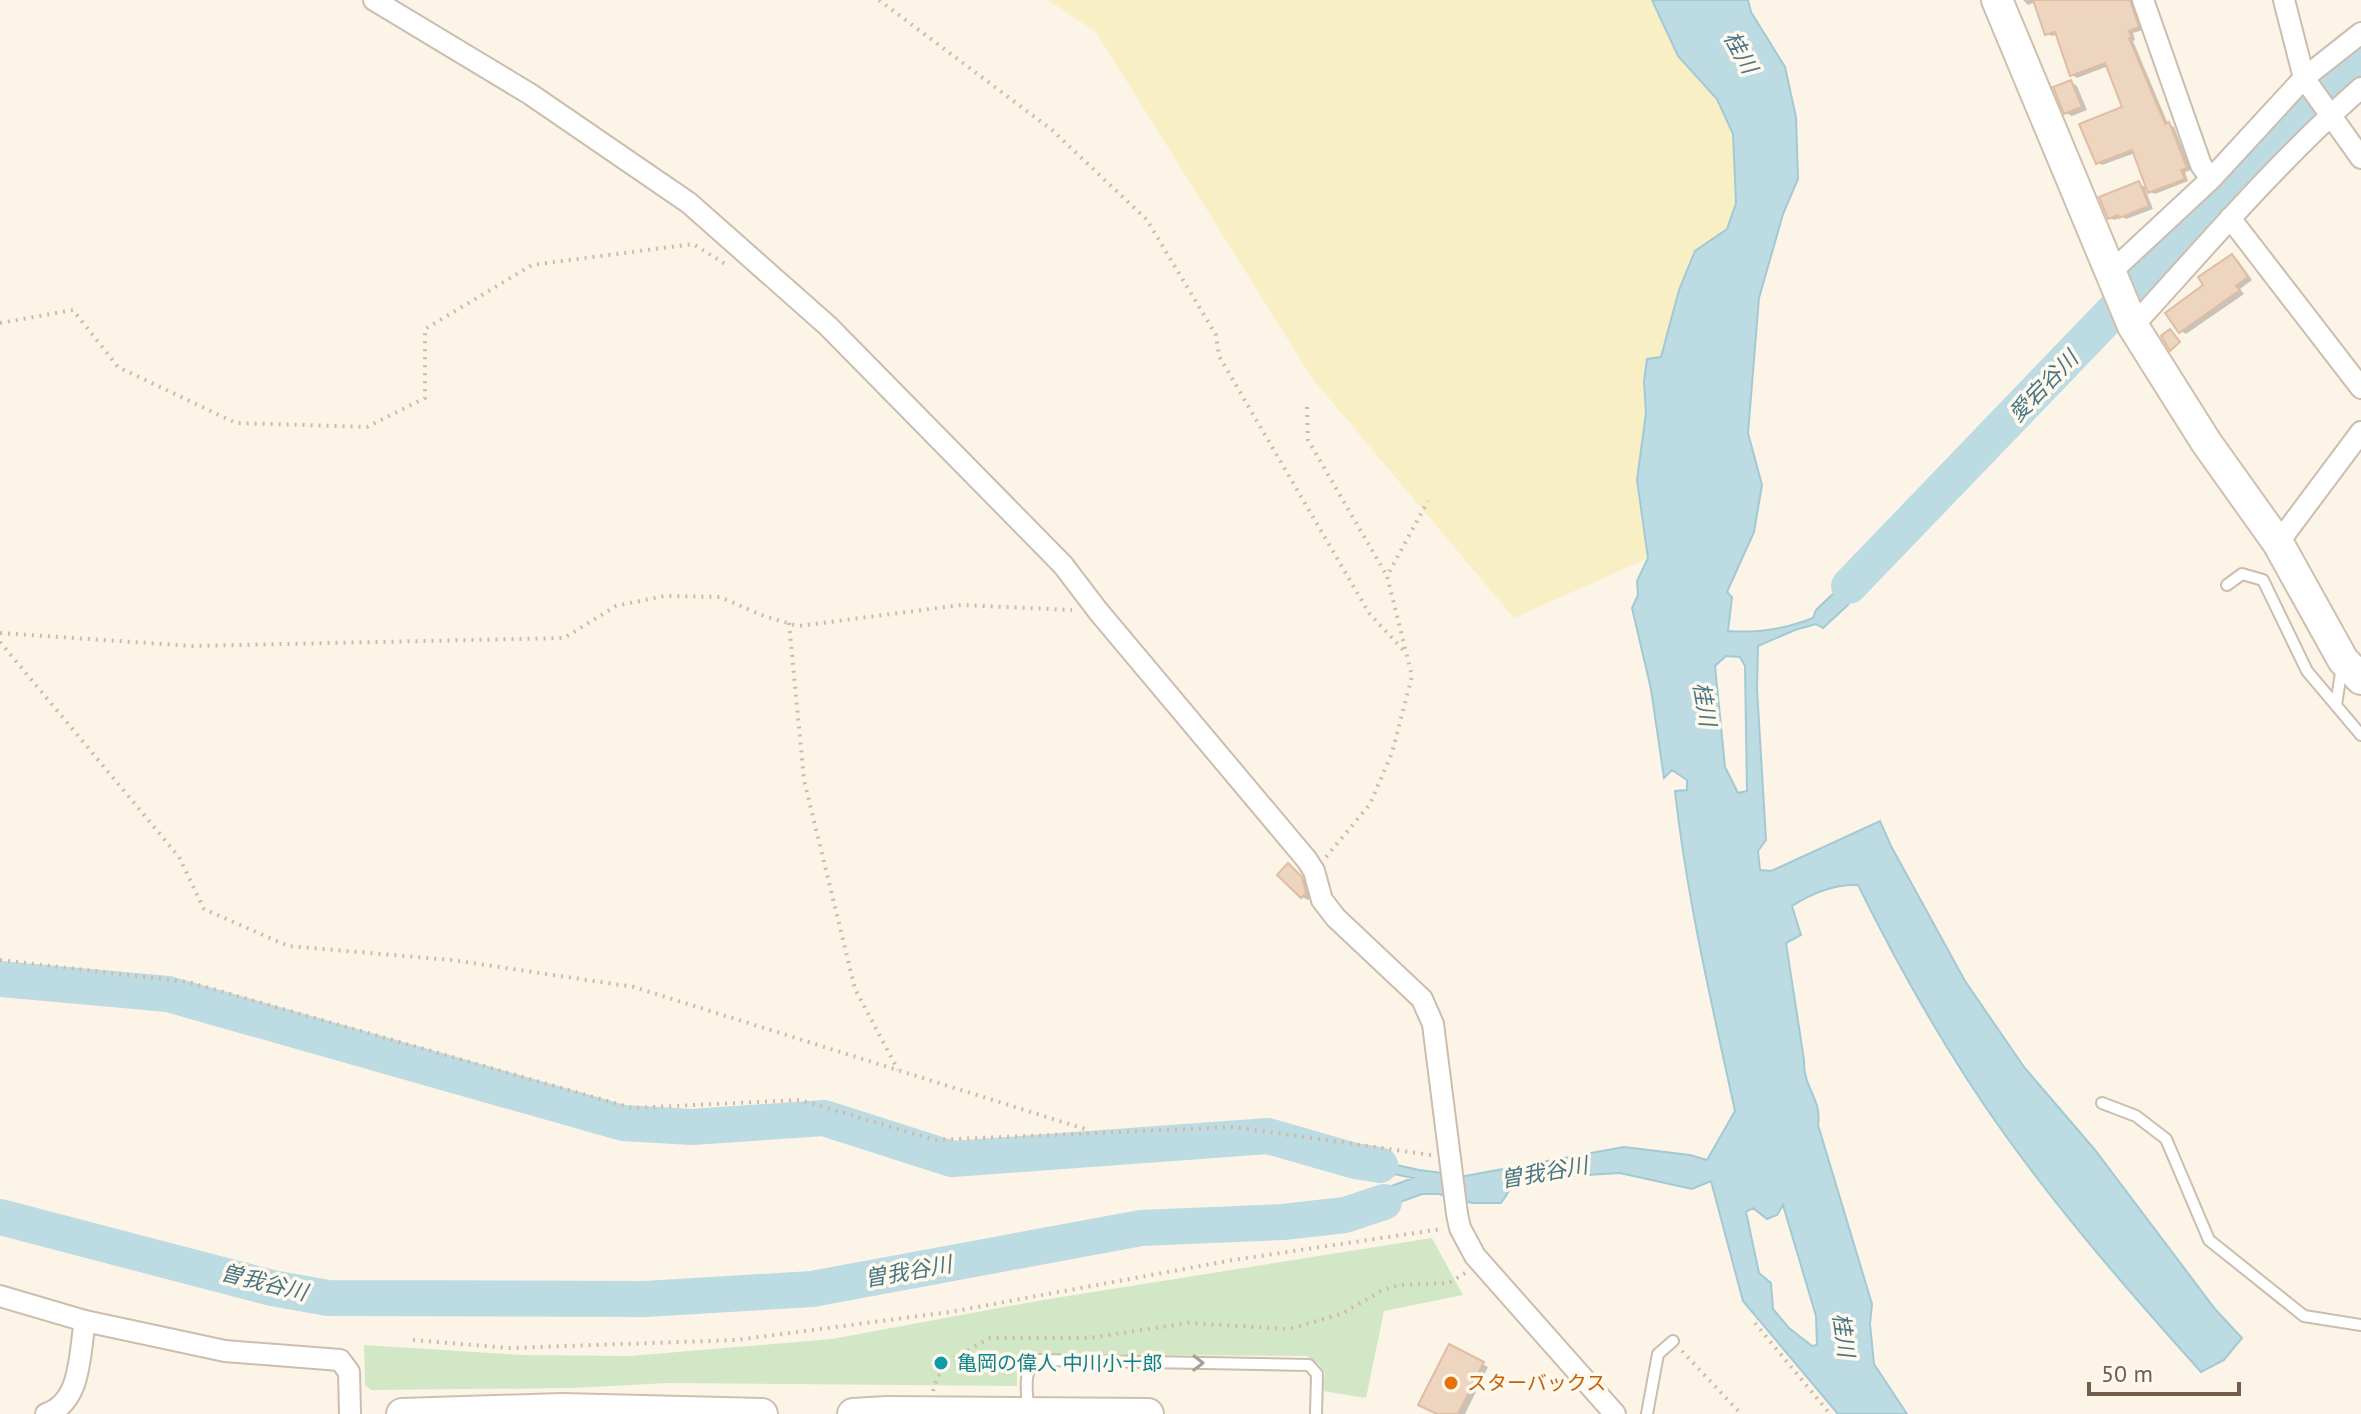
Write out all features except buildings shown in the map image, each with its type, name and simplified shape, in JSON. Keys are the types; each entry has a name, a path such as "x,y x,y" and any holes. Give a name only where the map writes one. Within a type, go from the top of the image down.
{"street":[{"path":"374,0 530,94 689,203 828,326 1063,565 1314,871 1322,900 1336,918 1422,999 1433,1024 1459,1221 1475,1256 1615,1414"},
{"path":"1997,0 2131,322 2206,442 2278,543 2352,669"},
{"path":"2143,0 2201,165 2211,179"},
{"path":"2284,0 2306,81 2361,158"},
{"path":"2113,279 2306,81 2361,33"},
{"path":"2131,322 2328,110 2361,88"},
{"path":"2230,218 2361,388"},
{"path":"2278,543 2361,432"},
{"path":"0,1296 85,1321 225,1351 340,1360 349,1372 350,1414"},
{"path":"46,1414 59,1409 72,1393 85,1321"},
{"path":"402,1414 562,1409 762,1414"},
{"path":"853,1414 1148,1414"}],"lane":[{"path":"2227,585 2242,574 2263,580 2307,671 2361,735"},
{"path":"2336,705 2352,669"},
{"path":"2102,1103 2136,1116 2166,1139 2209,1240 2304,1316 2361,1325"},
{"path":"1647,1414 1658,1354 1673,1341"},
{"path":"1028,1413 1027,1374 1031,1364 1038,1360 1309,1365 1317,1374 1316,1414"}],"path":[{"path":"879,0 1052,130 1147,220 1216,335 1219,356 1369,613 1406,653"},
{"path":"0,323 73,310 118,367 236,423 367,427 425,398 425,329 532,265 693,244 733,269"},
{"path":"1307,407 1308,440 1387,576 1412,676 1392,753 1370,804 1314,871"},
{"path":"1387,576 1428,501"},
{"path":"0,633 192,646 564,638 616,606 664,596 720,597 764,616 798,626 961,605 1098,611"},
{"path":"789,623 804,780 851,974 855,989 898,1070"},
{"path":"0,642 179,857 204,909 288,946 452,960 634,987 1094,1132"},
{"path":"0,960 188,982 632,1108 800,1100 935,1140 1234,1127 1450,1163"},
{"path":"413,1340 509,1348 736,1340 950,1312 1459,1221"},
{"path":"933,1393 937,1378 949,1361 990,1338 1089,1338 1188,1323 1289,1329 1341,1314 1383,1290 1400,1285 1449,1283 1461,1276"},
{"path":"1755,1323 1830,1414"},
{"path":"1673,1341 1741,1414"}],"green space":[{"path":"1432,1238 1463,1295 1384,1311 1366,1398 1323,1391 1325,1373 1319,1364 1307,1356 1034,1354 1020,1367 1017,1386 667,1383 572,1388 371,1390 365,1385 364,1345 521,1355 630,1356 832,1339 1037,1301"}],"sand":[{"path":"1048,0 1652,0 1678,56 1717,99 1733,134 1736,203 1727,229 1694,252 1679,290 1661,357 1644,381 1646,413 1638,480 1648,558 1514,618 1312,378 1096,32"}],"water":[{"name":"桂川","path":"1652,0 1748,0 1751,12 1785,67 1796,117 1798,179 1783,214 1759,298 1748,433 1762,485 1754,532 1727,592 1732,597 1728,631 1771,629 1813,618 1816,610 1877,552 1886,553 1874,572 1858,582 1848,605 1823,628 1816,624 1758,646 1757,689 1766,840 1758,851 1760,870 1771,871 1880,821 1965,981 2024,1067 2095,1150 2215,1309 2242,1338 2224,1360 2201,1372 2099,1255 2003,1132 1926,1012 1858,885 1824,890 1792,906 1801,935 1786,943 1806,1079 1872,1304 1870,1324 1874,1364 1907,1414 1838,1414 1743,1301 1711,1181 1692,1189 1620,1173 1538,1178 1515,1182 1501,1203 1472,1203 1439,1194 1422,1194 1337,1225 1338,1210 1360,1203 1364,1196 1413,1178 1334,1159 1334,1151 1419,1170 1465,1176 1624,1147 1707,1160 1735,1111 1701,952 1680,831 1675,791 1687,790 1687,780 1672,770 1664,778 1651,689 1632,608 1638,595 1637,581 1648,558 1637,480 1646,413 1644,381 1647,359 1661,357 1679,290 1695,251 1727,229 1736,203 1733,134 1717,99 1678,56","holes":["1726,656 1740,657 1745,666 1747,791 1738,793 1725,767 1715,666","1783,1205 1816,1316 1817,1345 1812,1346 1789,1328 1773,1309 1771,1283 1759,1273 1746,1212 1753,1208 1767,1219 1777,1215"]}],"waterway":[{"name":"愛宕谷川","path":"1849,586 2306,111 2361,65"},
{"path":"0,979 168,994 623,1123 692,1127 824,1118 952,1159 1268,1136 1380,1165"},
{"name":"曽我谷川","path":"0,1217 272,1288 328,1298 645,1299 812,1289 1141,1228 1283,1222 1345,1215 1384,1202"}],"place":[{"name":"亀岡の偉人 中川小十郎","path":"941,1363"},
{"name":"スターバックス","path":"1451,1383"}]}
